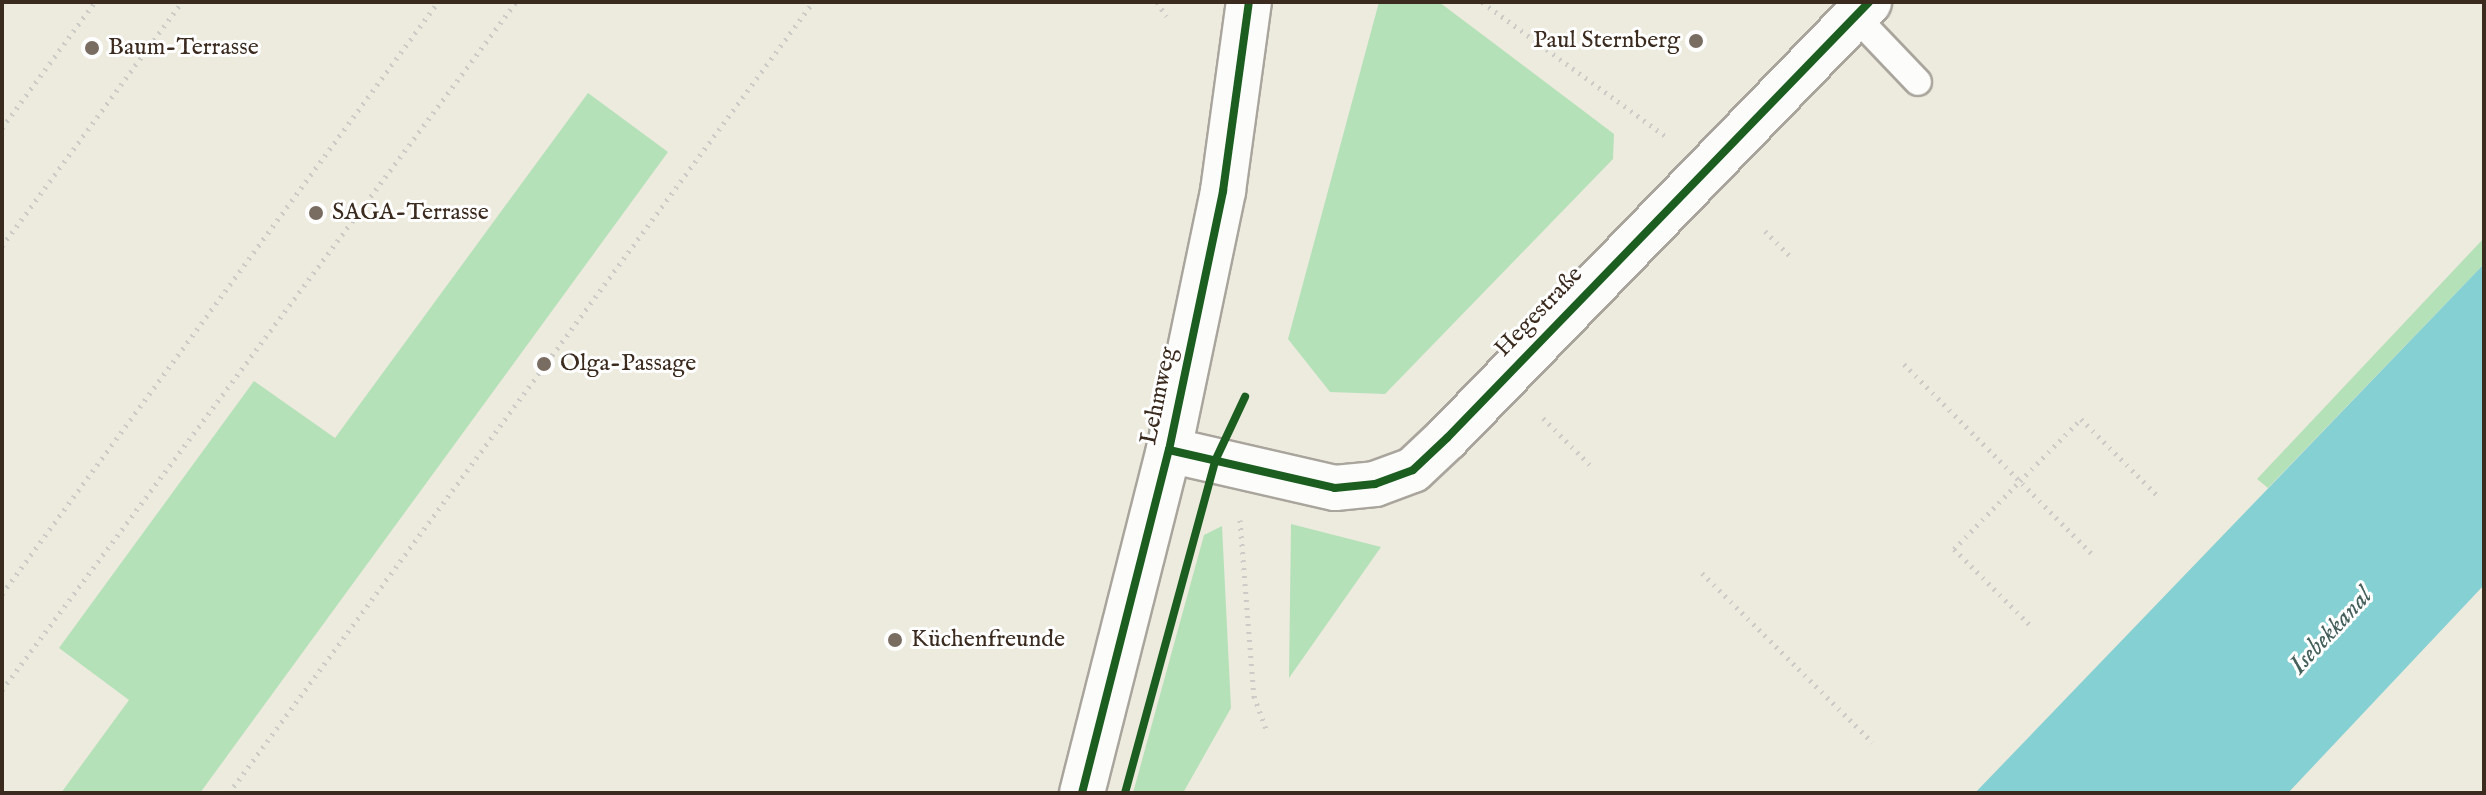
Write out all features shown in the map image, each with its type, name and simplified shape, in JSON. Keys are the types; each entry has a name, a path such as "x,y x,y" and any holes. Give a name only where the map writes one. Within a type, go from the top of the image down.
{"street":[{"name":"Lehmweg","path":"1082,793 1169,450 1223,191 1249,2"},
{"name":"Hegestraße","path":"1169,450 1335,488 1375,484 1413,470 1862,9"}],"lane":[{"path":"1862,9 1918,82"}],"path":[{"path":"2,128 95,2"},
{"path":"2,246 182,2"},
{"path":"2,594 438,2"},
{"path":"2,690 516,2"},
{"path":"229,793 813,2"},
{"path":"1157,2 1166,16"},
{"path":"1482,2 1676,143"},
{"path":"1765,231 1793,259"},
{"path":"1904,364 2095,557"},
{"path":"1502,379 1591,466"},
{"path":"2029,624 1954,549 2081,419 2157,495"},
{"path":"1239,510 1254,696 1266,729"},
{"path":"1702,573 1872,742"}],"green space":[{"path":"1379,2 1439,2 1614,134 1613,159 1385,394 1330,392 1288,339"},
{"path":"588,93 668,152 200,793 61,793 129,700 59,648 254,381 335,438"},
{"path":"2484,238 2484,264 2268,488 2257,479"},
{"path":"1291,524 1381,547 1289,678"},
{"path":"1222,526 1231,708 1183,793 1133,793 1204,535"}],"water":[{"name":"Isebekkanal","path":"2484,264 2484,585 2288,793 1975,793"}],"cycle path":[{"path":"1082,793 1169,450 1223,191 1249,2"},
{"path":"1169,450 1335,488 1375,484 1413,470 1869,2"},
{"path":"1125,793 1215,461 1245,397"}],"place":[{"name":"Paul Sternberg","path":"1696,41"},
{"name":"Baum-Terrasse","path":"92,48"},
{"name":"SAGA-Terrasse","path":"316,213"},
{"name":"Olga-Passage","path":"544,364"},
{"name":"Küchenfreunde","path":"895,640"}]}
